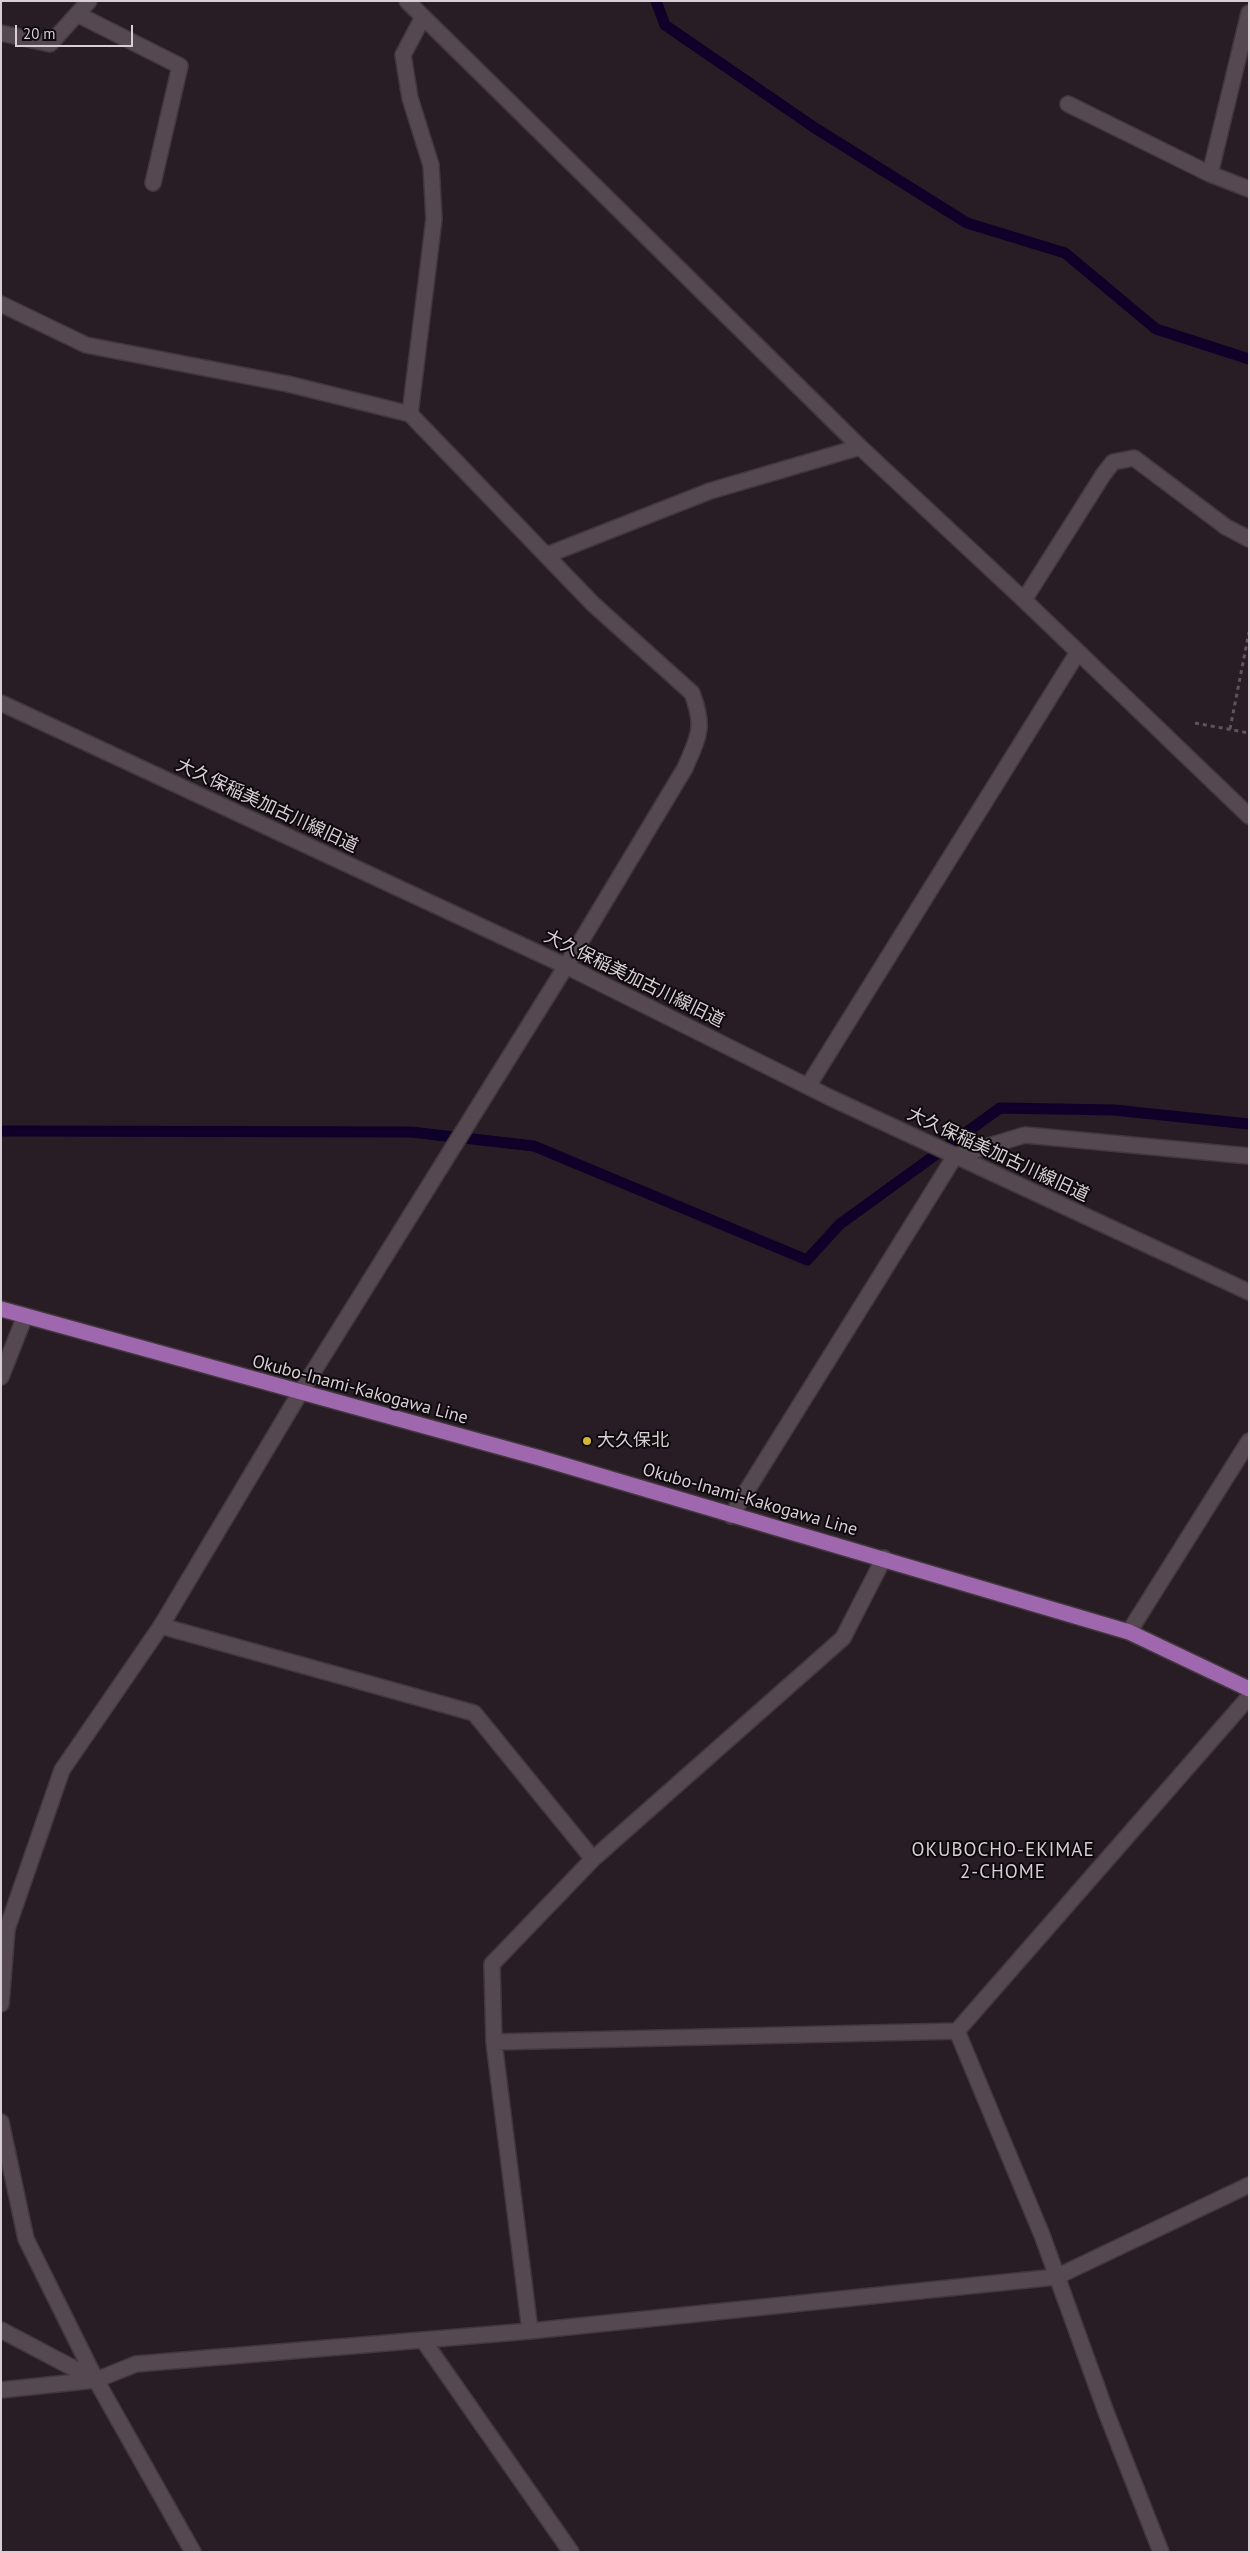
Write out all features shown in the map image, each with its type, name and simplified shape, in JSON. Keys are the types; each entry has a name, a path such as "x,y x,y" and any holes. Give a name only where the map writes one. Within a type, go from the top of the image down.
{"main road":[{"name":"Okubo-Inami-Kakogawa Line","path":"1,1309 540,1458 731,1516 884,1558 1129,1632 1249,1689"}],"street":[{"path":"1,33 50,44 88,1"},
{"path":"407,1 860,447 1024,600 1249,816"},
{"path":"1210,174 1249,13"},
{"path":"77,14 180,66 153,183"},
{"path":"410,414 434,218 432,165 410,98 403,55 423,17"},
{"path":"1068,104 1210,174 1249,189"},
{"path":"1,304 86,345 288,384 410,414 593,604 692,693 699,720 700,734 685,768 566,966 300,1393 161,1626 62,1770 7,1929 2,1971 1,2004"},
{"path":"547,555 710,491 860,447"},
{"path":"1024,600 1103,475 1114,462 1134,458 1226,527 1249,539"},
{"path":"808,1086 1078,652"},
{"name":"大久保稲美加古川線旧道","path":"1,702 566,966 808,1086 1249,1292"},
{"path":"731,1516 955,1156 1025,1135 1249,1156"},
{"path":"1,1377 25,1316"},
{"path":"1129,1632 1249,1441"},
{"path":"530,2331 494,2042 492,1964 593,1859 843,1638 884,1558"},
{"path":"161,1626 474,1712 593,1859"},
{"path":"494,2042 957,2032 1249,1697"},
{"path":"957,2032 1042,2235 1056,2277 1161,2552"},
{"path":"1,2122 26,2239 96,2380 193,2552"},
{"path":"1,2390 96,2380 136,2364 530,2331 1056,2277 1249,2185"},
{"path":"1,2330 96,2380"},
{"path":"423,2340 571,2552"}],"path":[{"path":"1230,729 1249,632"},
{"path":"1169,738 1194,723 1249,732"}],"waterway":[{"path":"656,1 665,25 815,128 967,223 1065,253 1156,329 1249,359"},
{"path":"1,1131 411,1132 534,1146 807,1260 840,1224 1000,1108 1114,1110 1249,1124"}],"place":[{"name":"大久保北","path":"587,1441"}],"district":[{"name":"OKUBOCHO-EKIMAE 2-CHOME","path":"1003,1862"}]}
